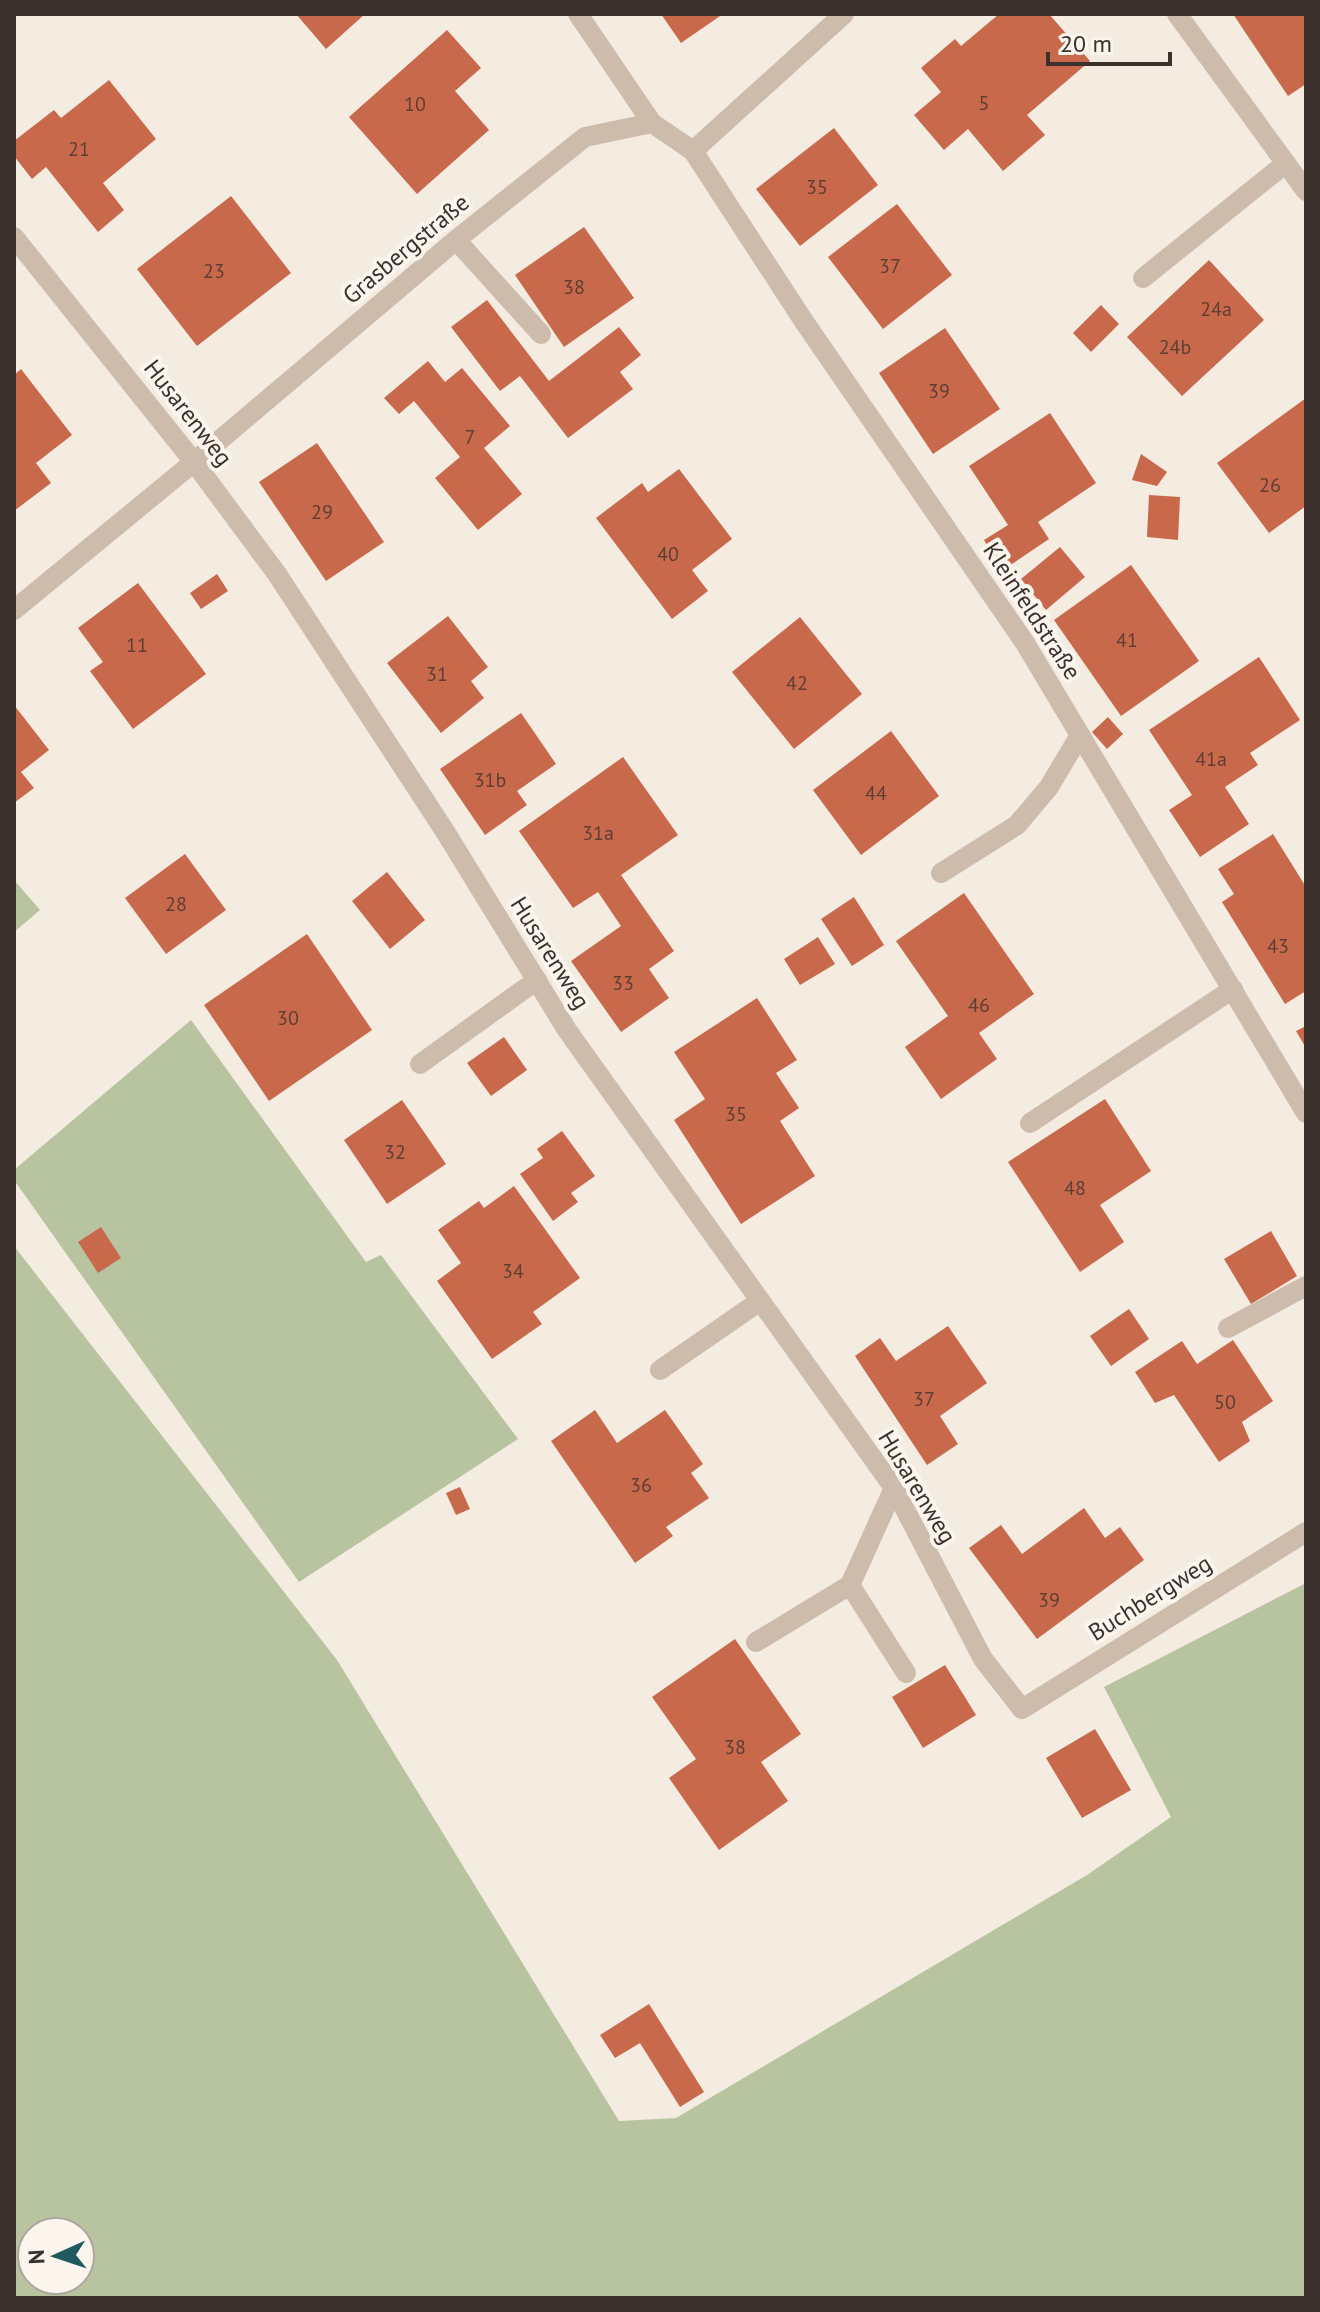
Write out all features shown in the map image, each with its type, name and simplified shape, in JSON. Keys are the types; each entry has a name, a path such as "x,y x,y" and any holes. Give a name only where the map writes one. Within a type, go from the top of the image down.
{"street":[{"path":"578,14 652,123 693,151 844,14"},
{"path":"1177,14 1306,191"},
{"name":"Grasbergstraße","path":"14,610 456,240 585,137 652,123"},
{"name":"Kleinfeldstraße","path":"693,151 803,320 1025,643 1306,1113"},
{"path":"1143,278 1286,163"},
{"name":"Husarenweg","path":"14,237 194,462 285,587 446,833 567,1030 894,1488 983,1659 1022,1709"},
{"path":"456,240 541,334"},
{"path":"941,873 1017,825 1049,787 1080,735"},
{"path":"420,1064 537,980"},
{"path":"1030,1123 1233,989"},
{"path":"1228,1328 1306,1286"},
{"path":"660,1370 760,1301"},
{"path":"756,1642 850,1585 894,1488"},
{"name":"Buchbergweg","path":"1022,1709 1306,1532"},
{"path":"850,1585 906,1673"}],"green space":[{"path":"14,880 40,910 14,932"},
{"path":"191,1020 366,1262 381,1255 518,1439 299,1582 14,1180 14,1170"},
{"path":"14,1246 337,1660 619,2121 676,2118 1087,1875 1171,1817 1104,1687 1306,1583 1306,2298 14,2298"}],"building":[{"path":"296,14 365,14 326,49"},
{"path":"661,14 723,14 681,43"},
{"path":"999,14 1049,14 1090,61 1027,115 1045,135 1003,171 968,129 944,150 914,115 941,92 921,68 955,39 961,46"},
{"path":"1233,14 1306,14 1306,84 1288,96"},
{"path":"447,30 481,68 455,91 489,130 417,194 349,117"},
{"path":"109,80 156,139 103,183 124,210 98,232 46,167 32,179 14,156 14,141 54,110 61,118"},
{"path":"834,128 878,185 800,246 756,189"},
{"path":"231,196 291,273 197,346 137,269"},
{"path":"897,204 952,275 883,329 828,257"},
{"path":"584,227 634,298 564,347 515,275"},
{"path":"1209,260 1264,320 1182,396 1127,337"},
{"path":"487,300 549,381 619,327 641,355 620,372 633,389 568,438 520,376 500,391 451,327"},
{"path":"1101,305 1119,324 1091,352 1073,333"},
{"path":"945,328 1000,409 933,454 879,373"},
{"path":"428,361 445,382 462,368 510,426 484,448 522,494 478,530 435,478 460,457 414,401 399,414 384,398"},
{"path":"21,369 72,435 36,463 51,483 14,511 14,375"},
{"path":"1306,398 1306,506 1269,533 1217,463"},
{"path":"1050,413 1096,483 1038,522 1049,539 1003,570 984,540 1008,525 969,466"},
{"path":"317,443 384,542 326,581 259,482"},
{"path":"1141,454 1167,472 1157,486 1132,480"},
{"path":"679,469 732,539 692,570 708,591 672,619 596,518 642,483 648,492"},
{"path":"1149,495 1180,497 1178,540 1147,537"},
{"path":"1060,547 1085,577 1046,610 1021,579"},
{"path":"1131,565 1199,661 1121,716 1054,620"},
{"path":"217,574 228,591 201,609 190,593"},
{"path":"138,583 206,674 133,729 90,671 103,662 78,628"},
{"path":"448,616 488,667 471,681 484,698 441,733 387,663"},
{"path":"800,617 862,694 794,749 732,672"},
{"path":"1259,657 1300,720 1250,753 1258,765 1225,787 1249,824 1200,857 1169,810 1192,795 1149,730"},
{"path":"14,705 49,750 21,772 34,788 14,803"},
{"path":"521,713 556,764 517,791 527,805 485,835 440,769"},
{"path":"1108,717 1123,734 1107,749 1092,732"},
{"path":"891,731 939,796 861,855 813,790"},
{"path":"623,757 678,835 621,875 674,951 649,969 669,998 621,1032 571,961 621,926 598,892 573,908 519,831"},
{"path":"1273,834 1306,887 1306,991 1285,1004 1222,902 1234,894 1218,869"},
{"path":"185,854 226,910 166,954 125,898"},
{"path":"387,872 425,920 390,949 352,901"},
{"path":"964,893 1034,994 979,1033 997,1059 941,1099 905,1047 948,1016 896,941"},
{"path":"854,897 884,945 852,966 821,919"},
{"path":"307,934 372,1030 269,1101 204,1005"},
{"path":"818,937 835,964 800,985 784,959"},
{"path":"757,998 797,1060 776,1073 799,1108 780,1121 815,1176 741,1224 674,1120 705,1099 674,1052"},
{"path":"1306,1026 1306,1048 1296,1031"},
{"path":"504,1037 527,1070 491,1096 467,1063"},
{"path":"1105,1099 1151,1171 1100,1205 1124,1242 1080,1272 1008,1162"},
{"path":"402,1100 446,1164 387,1204 344,1140"},
{"path":"562,1131 595,1176 571,1193 578,1202 553,1221 520,1174 543,1158 537,1149"},
{"path":"514,1186 580,1278 533,1312 542,1324 492,1359 437,1281 461,1263 438,1230 479,1201 484,1208"},
{"path":"101,1227 121,1258 98,1273 78,1242"},
{"path":"1271,1231 1297,1276 1251,1304 1224,1259"},
{"path":"1129,1309 1149,1339 1111,1366 1090,1336"},
{"path":"948,1326 987,1383 940,1416 958,1444 927,1465 855,1356 880,1338 896,1361"},
{"path":"1233,1340 1273,1401 1242,1422 1250,1441 1219,1462 1174,1395 1155,1403 1135,1372 1182,1341 1197,1364"},
{"path":"595,1410 617,1443 665,1410 703,1464 691,1473 709,1498 666,1527 673,1536 635,1563 551,1441"},
{"path":"460,1487 470,1509 456,1515 446,1493"},
{"path":"1084,1508 1105,1538 1120,1527 1144,1560 1037,1639 969,1548 1001,1525 1022,1554"},
{"path":"735,1639 801,1734 761,1762 788,1801 719,1850 669,1778 696,1759 652,1697"},
{"path":"945,1665 976,1715 923,1748 892,1697"},
{"path":"1095,1729 1131,1790 1082,1818 1046,1758"},
{"path":"649,2004 704,2092 680,2107 640,2043 615,2058 600,2035"}]}
